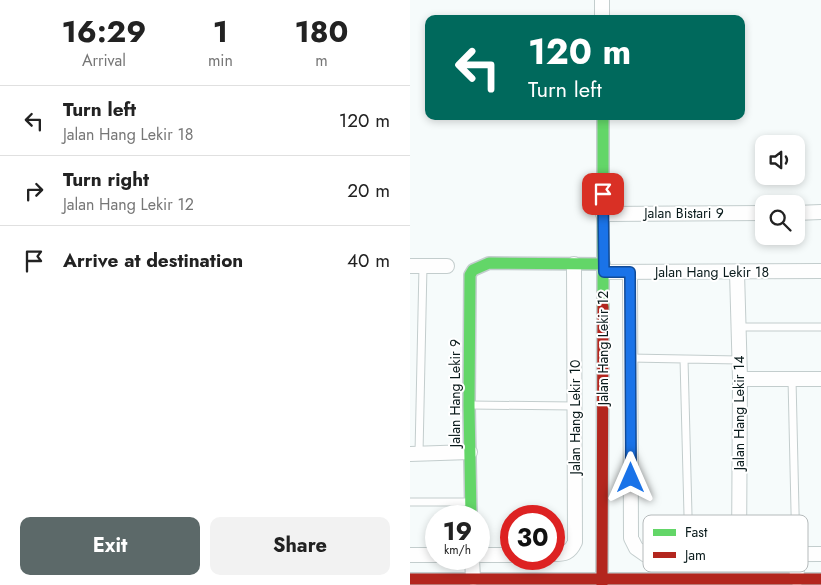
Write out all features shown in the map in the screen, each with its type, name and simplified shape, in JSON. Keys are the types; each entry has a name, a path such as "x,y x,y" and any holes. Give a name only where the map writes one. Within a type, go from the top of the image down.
{"street":[{"path":"602,0 602,15"},
{"name":"Jalan Hang Lekir 12","path":"602,582 603,120"},
{"path":"805,212 821,212"},
{"name":"Jalan Bistari 9","path":"603,214 755,213"},
{"name":"Jalan Hang Lekir 18","path":"473,270 489,263 574,264 630,272 821,271"},
{"name":"Jalan Hang Lekir 10","path":"565,553 571,550 575,542 574,264"},
{"path":"416,266 447,266"},
{"name":"Jalan Hang Lekir 9","path":"471,502 469,405 470,275 473,270"},
{"path":"630,272 631,538 636,548 643,553"},
{"name":"Jalan Hang Lekir 14","path":"737,272 740,379 740,515"},
{"path":"740,379 821,379"},
{"path":"415,453 470,452"},
{"path":"410,554 425,555"},
{"path":"808,554 821,554"},
{"path":"473,570 473,578"},
{"path":"797,572 797,579"},
{"path":"410,579 473,578 602,582 821,579"}],"lane":[{"path":"415,453 416,266"},
{"path":"738,327 821,328"},
{"path":"630,358 739,360"},
{"path":"684,359 688,515"},
{"path":"792,379 795,515"},
{"path":"469,405 575,406"},
{"path":"410,502 471,502"}],"traffic: fast":[{"path":"603,120 603,307"},
{"path":"471,505 470,275 473,270 489,263 604,264"}],"traffic: jam":[{"path":"602,585 603,307"},
{"path":"410,579 821,579"}],"route":[{"path":"603,194 604,272 630,272 631,478"}]}
